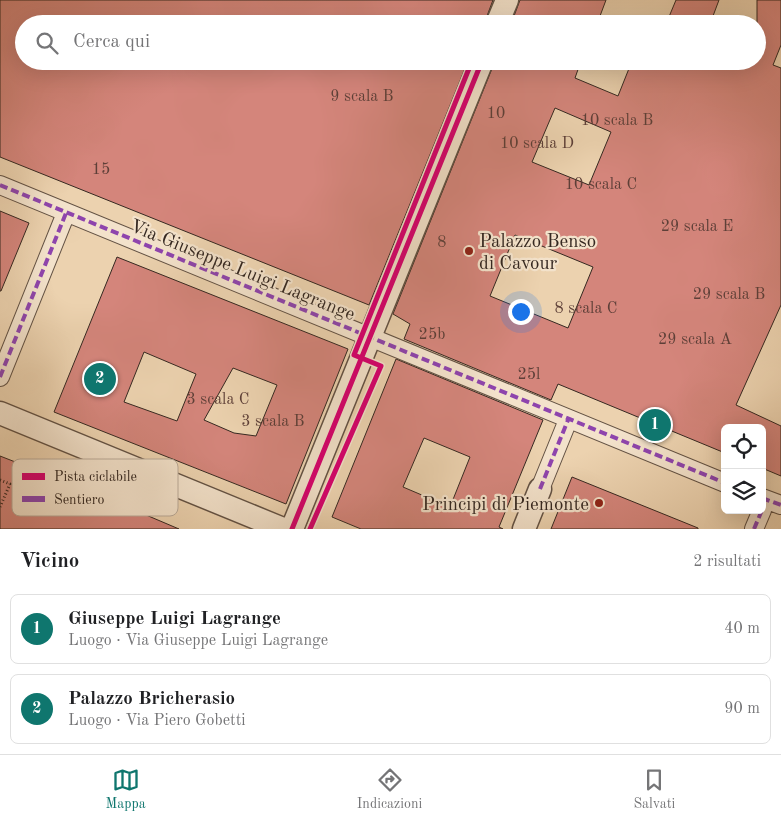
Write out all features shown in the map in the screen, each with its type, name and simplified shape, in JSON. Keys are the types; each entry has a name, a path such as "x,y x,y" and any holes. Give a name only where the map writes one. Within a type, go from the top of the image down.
{"street":[{"path":"501,15 507,0"},
{"path":"292,529 478,70"},
{"name":"Via Giuseppe Luigi Lagrange","path":"0,185 721,481"},
{"path":"0,378 66,213"},
{"path":"0,413 112,459"},
{"path":"524,529 568,420"},
{"path":"178,486 275,526"},
{"path":"754,529 767,504"}],"path":[{"path":"0,480 10,484 0,507"}],"building":[{"path":"0,0 493,0 487,15 15,15 15,70 464,70 369,305 0,157"},
{"path":"520,0 606,0 600,15 514,15"},
{"path":"676,0 719,0 713,15 670,15"},
{"path":"757,0 781,0 781,45 773,65 781,68 781,305 736,405 781,426 781,476 766,470 766,424 721,424 721,451 558,384 551,400 404,339 410,324 393,314 491,70 578,70 575,78 618,96 628,70 766,70 766,15 757,15","holes":["555,108 611,132 589,185 532,162","515,235 593,267 568,328 490,296"]},
{"path":"0,211 29,223 1,291 0,291"},
{"path":"117,257 348,349 286,504 178,461 178,459 173,459 54,412","holes":["144,352 196,374 177,421 124,402","233,368 277,385 256,436 234,433 204,420"]},
{"path":"396,359 543,420 499,527 503,529 361,529 332,517","holes":["424,438 470,457 450,507 403,487"]},
{"path":"0,456 12,461 12,516 148,516 179,529 0,529"},
{"name":"Principi di Piemonte","path":"572,477 698,528 698,529 551,529"}],"marked path":[{"path":"0,185 721,481"},
{"path":"0,377 66,213"},
{"path":"540,489 568,420"},
{"path":"766,499 781,505"},
{"path":"754,529 760,514"}],"cycle path":[{"path":"310,529 381,366 354,355 468,70"},
{"path":"292,529 478,70"}],"place":[{"name":"Palazzo Benso di Cavour","path":"469,251"},
{"name":"Palazzo Bricherasio","path":"100,379"},
{"name":"Giuseppe Luigi Lagrange","path":"655,425"},
{"name":"Principi di Piemonte","path":"599,503"}]}
